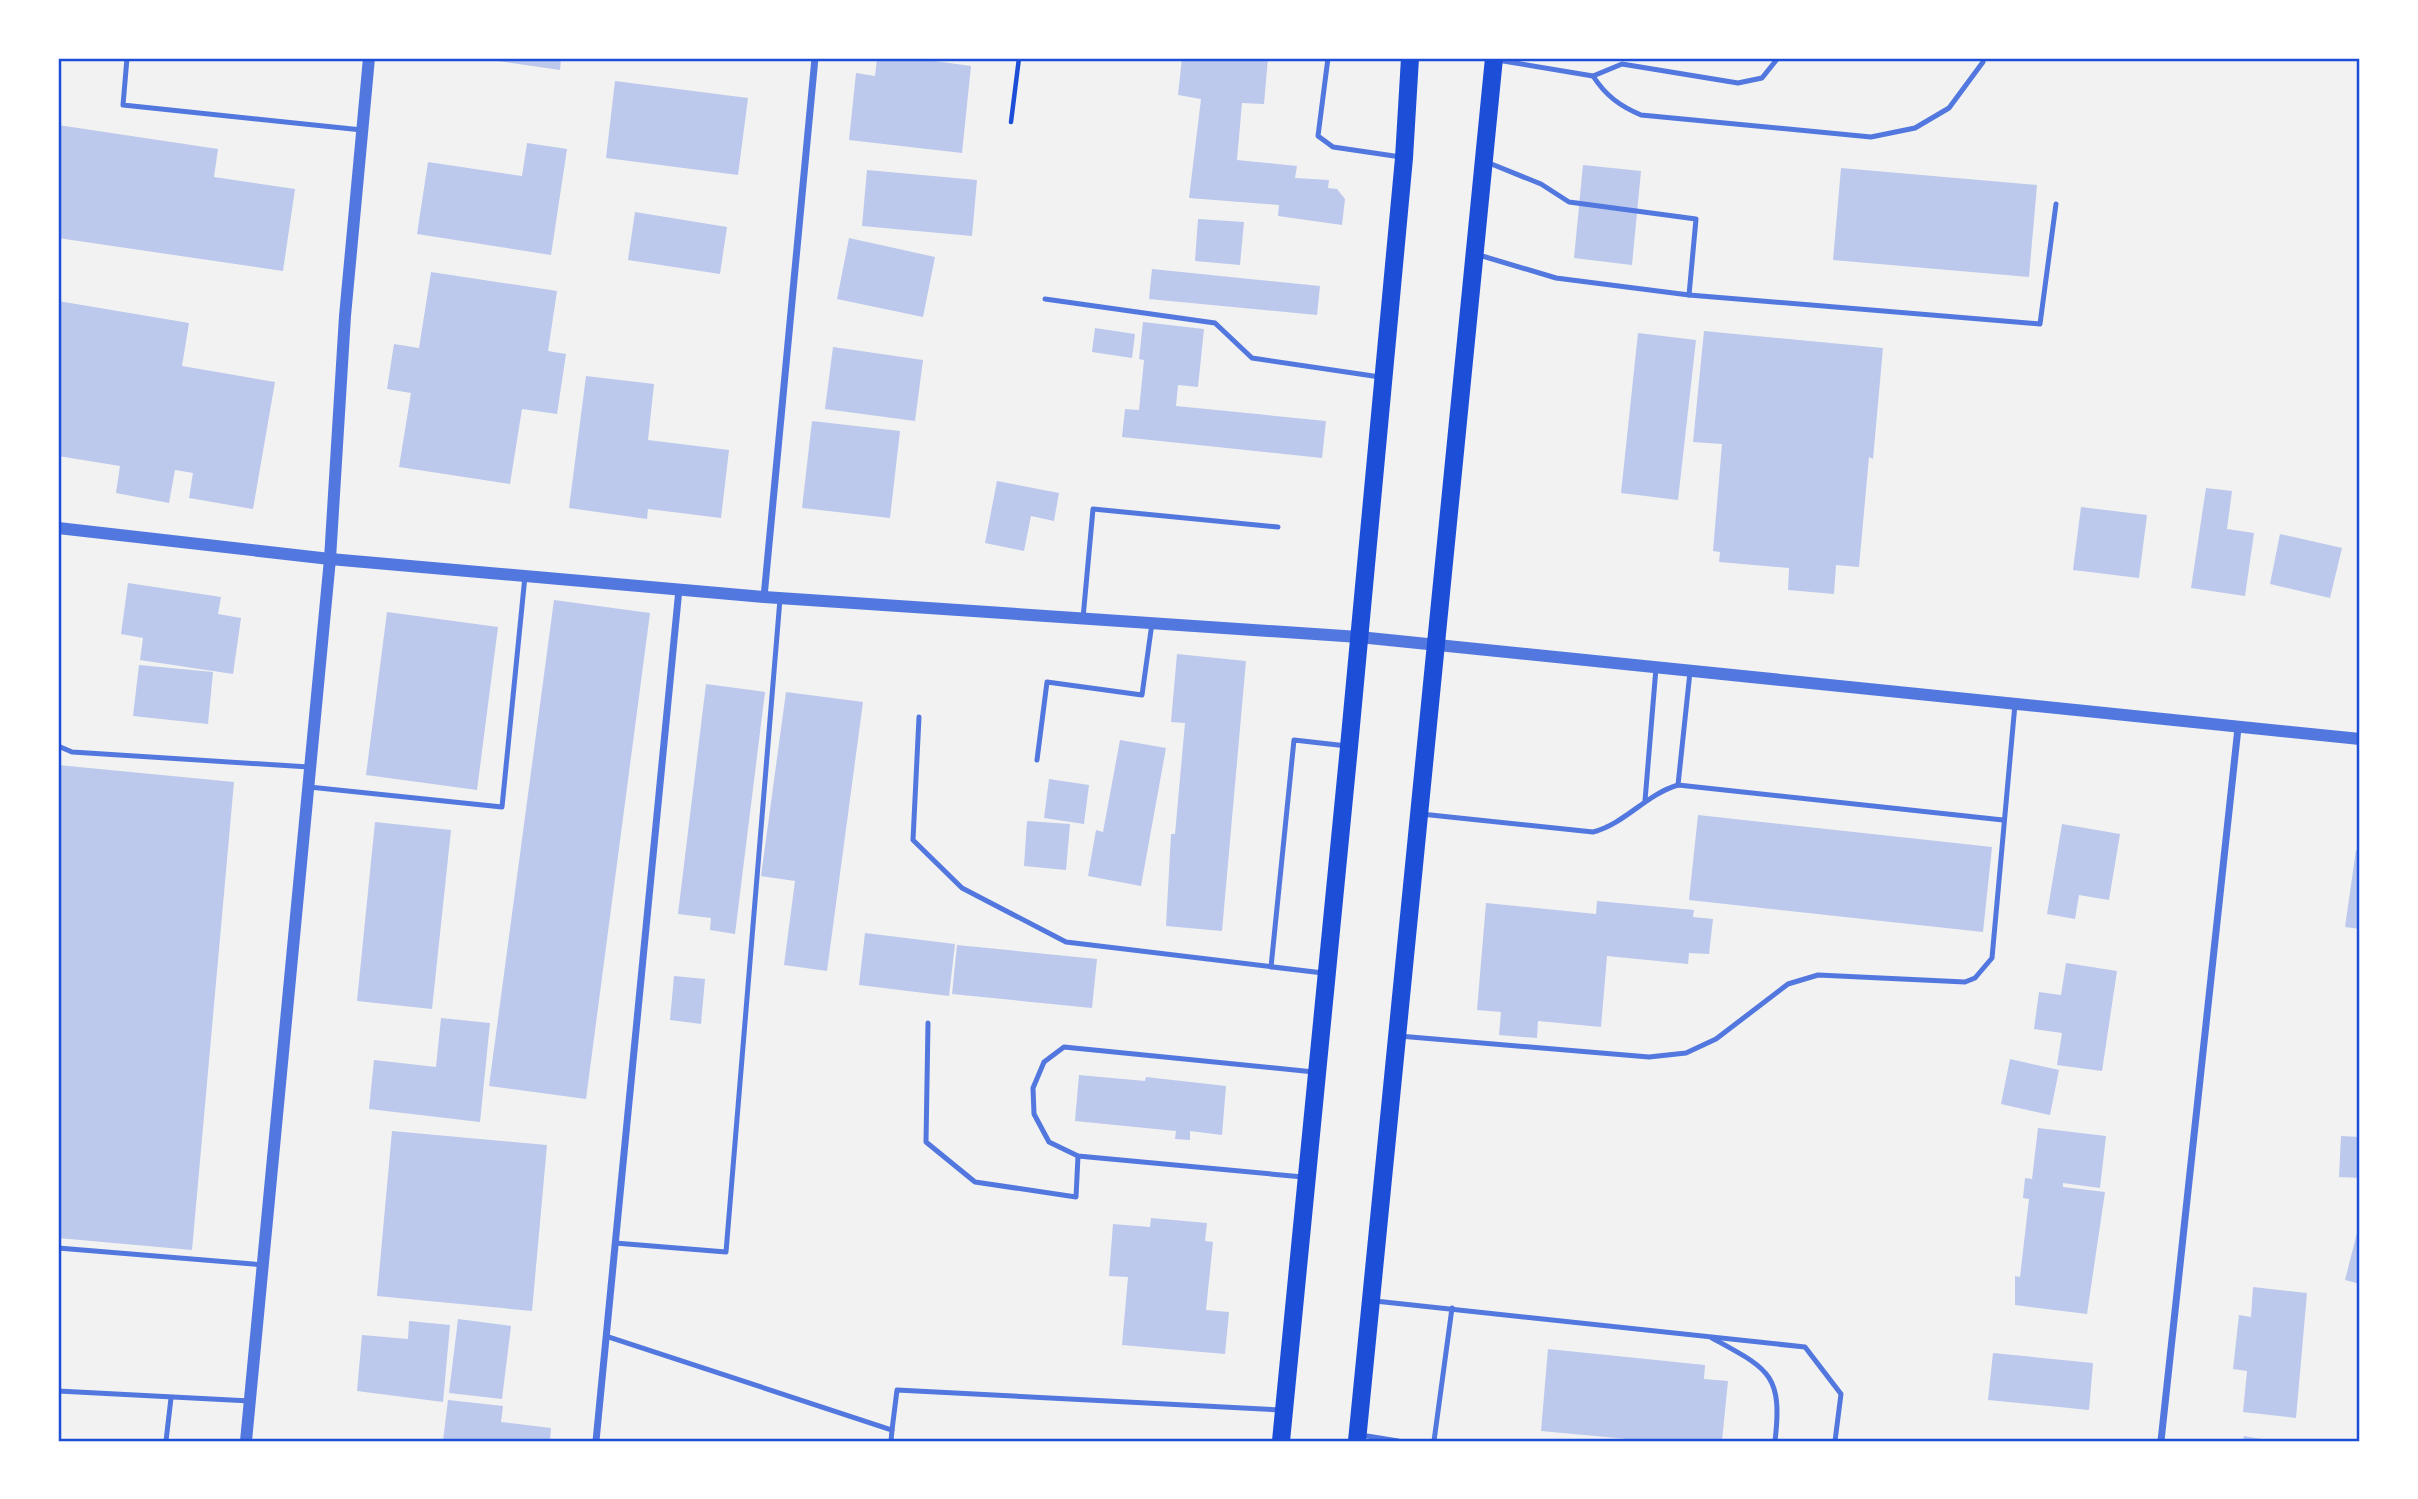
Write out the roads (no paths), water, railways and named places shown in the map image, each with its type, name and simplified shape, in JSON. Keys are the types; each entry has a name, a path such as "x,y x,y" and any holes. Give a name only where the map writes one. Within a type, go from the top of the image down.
{"main road":[{"path":"1281,1441 1404,158 1410,58"},
{"path":"1358,1438 1494,59"}],"street":[{"path":"246,1441 330,559 345,316 369,58"},
{"path":"764,597 815,58"},
{"path":"58,528 330,559 764,597 1359,637 2360,739"},
{"path":"596,1441 679,589"},
{"path":"2161,1441 2238,728"}],"lane":[{"path":"127,58 122,105 362,130"},
{"path":"1328,58 1318,136 1333,147 1404,158"},
{"path":"1494,59 1593,76 1622,64 1738,83 1762,78 1778,58"},
{"path":"1593,76 1602,91 1620,106 1641,115 1871,137 1915,128 1949,108 1983,62"},
{"path":"1484,161 1541,184 1569,202 1696,219 1689,295"},
{"path":"1475,254 1556,278 1689,295 2040,324 2056,204"},
{"path":"1045,299 1215,323 1252,358 1383,378"},
{"path":"1083,618 1093,509 1278,527"},
{"path":"309,787 502,807 525,576"},
{"path":"615,1243 726,1252 781,597"},
{"path":"1037,760 1047,682 1142,695 1152,623"},
{"path":"1645,802 1656,668"},
{"path":"1678,785 1690,672"},
{"path":"1397,1036 1649,1057 1686,1053 1716,1039 1788,984 1818,975 1965,982 1975,978 1992,958 2015,704"},
{"path":"919,717 913,840 962,888 1066,942 1326,973"},
{"path":"1271,967 1294,740 1349,747"},
{"path":"58,746 72,752 311,767"},
{"path":"1420,814 1593,832 1612,827 1661,790 1678,785 2003,820"},
{"path":"928,1023 926,1142 975,1182 1076,1196 1077,1156"},
{"path":"1307,1177 1077,1156 1049,1142 1034,1114 1033,1088 1044,1062 1065,1047 1317,1072"},
{"path":"58,1248 264,1265"},
{"path":"1371,1301 1805,1347 1841,1394 1835,1441"},
{"path":"1434,1441 1452,1308"},
{"path":"606,1336 892,1430"},
{"path":"1709,1336 1753,1360 1774,1383 1778,1397 1775,1441"},
{"path":"891,1441 897,1390 1284,1410"},
{"path":"58,1391 250,1401"},
{"path":"166,1441 171,1398"},
{"path":"1358,1438 1398,1441"}]}
